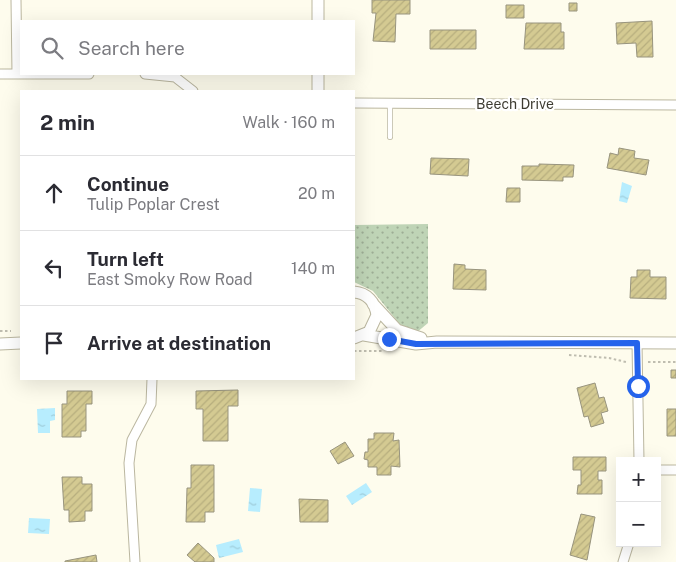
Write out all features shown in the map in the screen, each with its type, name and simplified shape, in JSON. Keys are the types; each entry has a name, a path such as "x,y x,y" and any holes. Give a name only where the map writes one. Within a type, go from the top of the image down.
{"street":[{"path":"0,74 17,74 16,0"},
{"path":"318,0 318,20"},
{"path":"164,75 175,78 192,90"},
{"path":"318,75 318,90"},
{"name":"Beech Drive","path":"355,103 676,105"},
{"path":"357,291 374,304 397,330 437,342"},
{"path":"359,337 369,332 376,321 374,304"},
{"path":"359,337 416,344 437,342 676,343"},
{"path":"637,343 639,457"},
{"path":"0,344 20,344"},
{"path":"135,562 129,462 132,440 151,404 152,380"},
{"path":"661,470 676,470"},
{"path":"623,562 628,547"}],"lane":[{"path":"390,103 390,137"}],"path":[{"path":"645,362 676,362"}],"green space":[{"path":"428,224 428,323 416,333 402,327 373,291 355,282 355,225"}],"water":[{"path":"622,182 632,186 627,203 619,201"},
{"path":"55,408 55,420 50,421 50,433 38,433 37,409"},
{"path":"366,483 372,492 352,505 346,496"},
{"path":"250,488 262,489 260,512 248,511"},
{"path":"29,518 50,519 49,534 28,533"},
{"path":"239,539 243,552 219,558 216,545"}],"building":[{"path":"372,0 410,0 410,14 396,14 395,42 373,41 376,13 372,13"},
{"path":"569,3 577,3 577,11 569,11"},
{"path":"506,5 524,5 524,18 506,18"},
{"path":"652,21 653,57 637,57 636,43 617,44 616,23"},
{"path":"526,23 561,23 561,32 564,32 564,49 524,49"},
{"path":"430,30 476,30 476,49 430,49"},
{"path":"619,148 635,151 634,158 649,160 646,175 607,168 610,153 618,155"},
{"path":"431,158 469,159 468,176 430,174"},
{"path":"539,164 574,165 573,177 563,177 563,181 522,180 522,166 539,166"},
{"path":"507,188 520,188 520,202 506,202"},
{"path":"454,264 465,265 465,269 486,270 486,290 453,289"},
{"path":"637,270 650,270 650,277 666,277 666,299 630,298 631,277 637,277"},
{"path":"671,370 676,370 676,378 671,378"},
{"path":"595,383 599,398 604,397 608,411 601,413 604,423 591,427 588,416 584,417 577,388"},
{"path":"238,390 238,406 228,406 228,441 203,441 203,409 196,409 196,391"},
{"path":"67,391 92,391 92,404 86,404 86,431 81,431 81,437 62,437 62,404 67,404"},
{"path":"667,409 676,409 676,436 667,436"},
{"path":"374,433 394,433 393,441 399,440 400,467 391,466 391,475 377,475 377,467 368,467 368,460 364,459 365,452 368,452 368,439 374,439"},
{"path":"345,442 354,456 338,464 330,451"},
{"path":"573,457 606,457 606,471 598,471 598,480 602,480 602,494 577,494 578,485 581,485 581,470 573,470"},
{"path":"191,465 214,465 214,512 205,512 205,522 186,522 187,488 191,488"},
{"path":"62,477 82,477 82,484 92,484 92,511 85,511 85,521 69,522 69,510 64,510"},
{"path":"299,499 328,500 328,522 300,522"},
{"path":"581,514 595,517 587,560 570,555"},
{"path":"198,543 214,558 214,562 195,562 187,555"},
{"path":"96,555 97,562 65,562 65,561"}],"route":[{"path":"389,339 416,344 437,342 637,343 638,386"}]}
